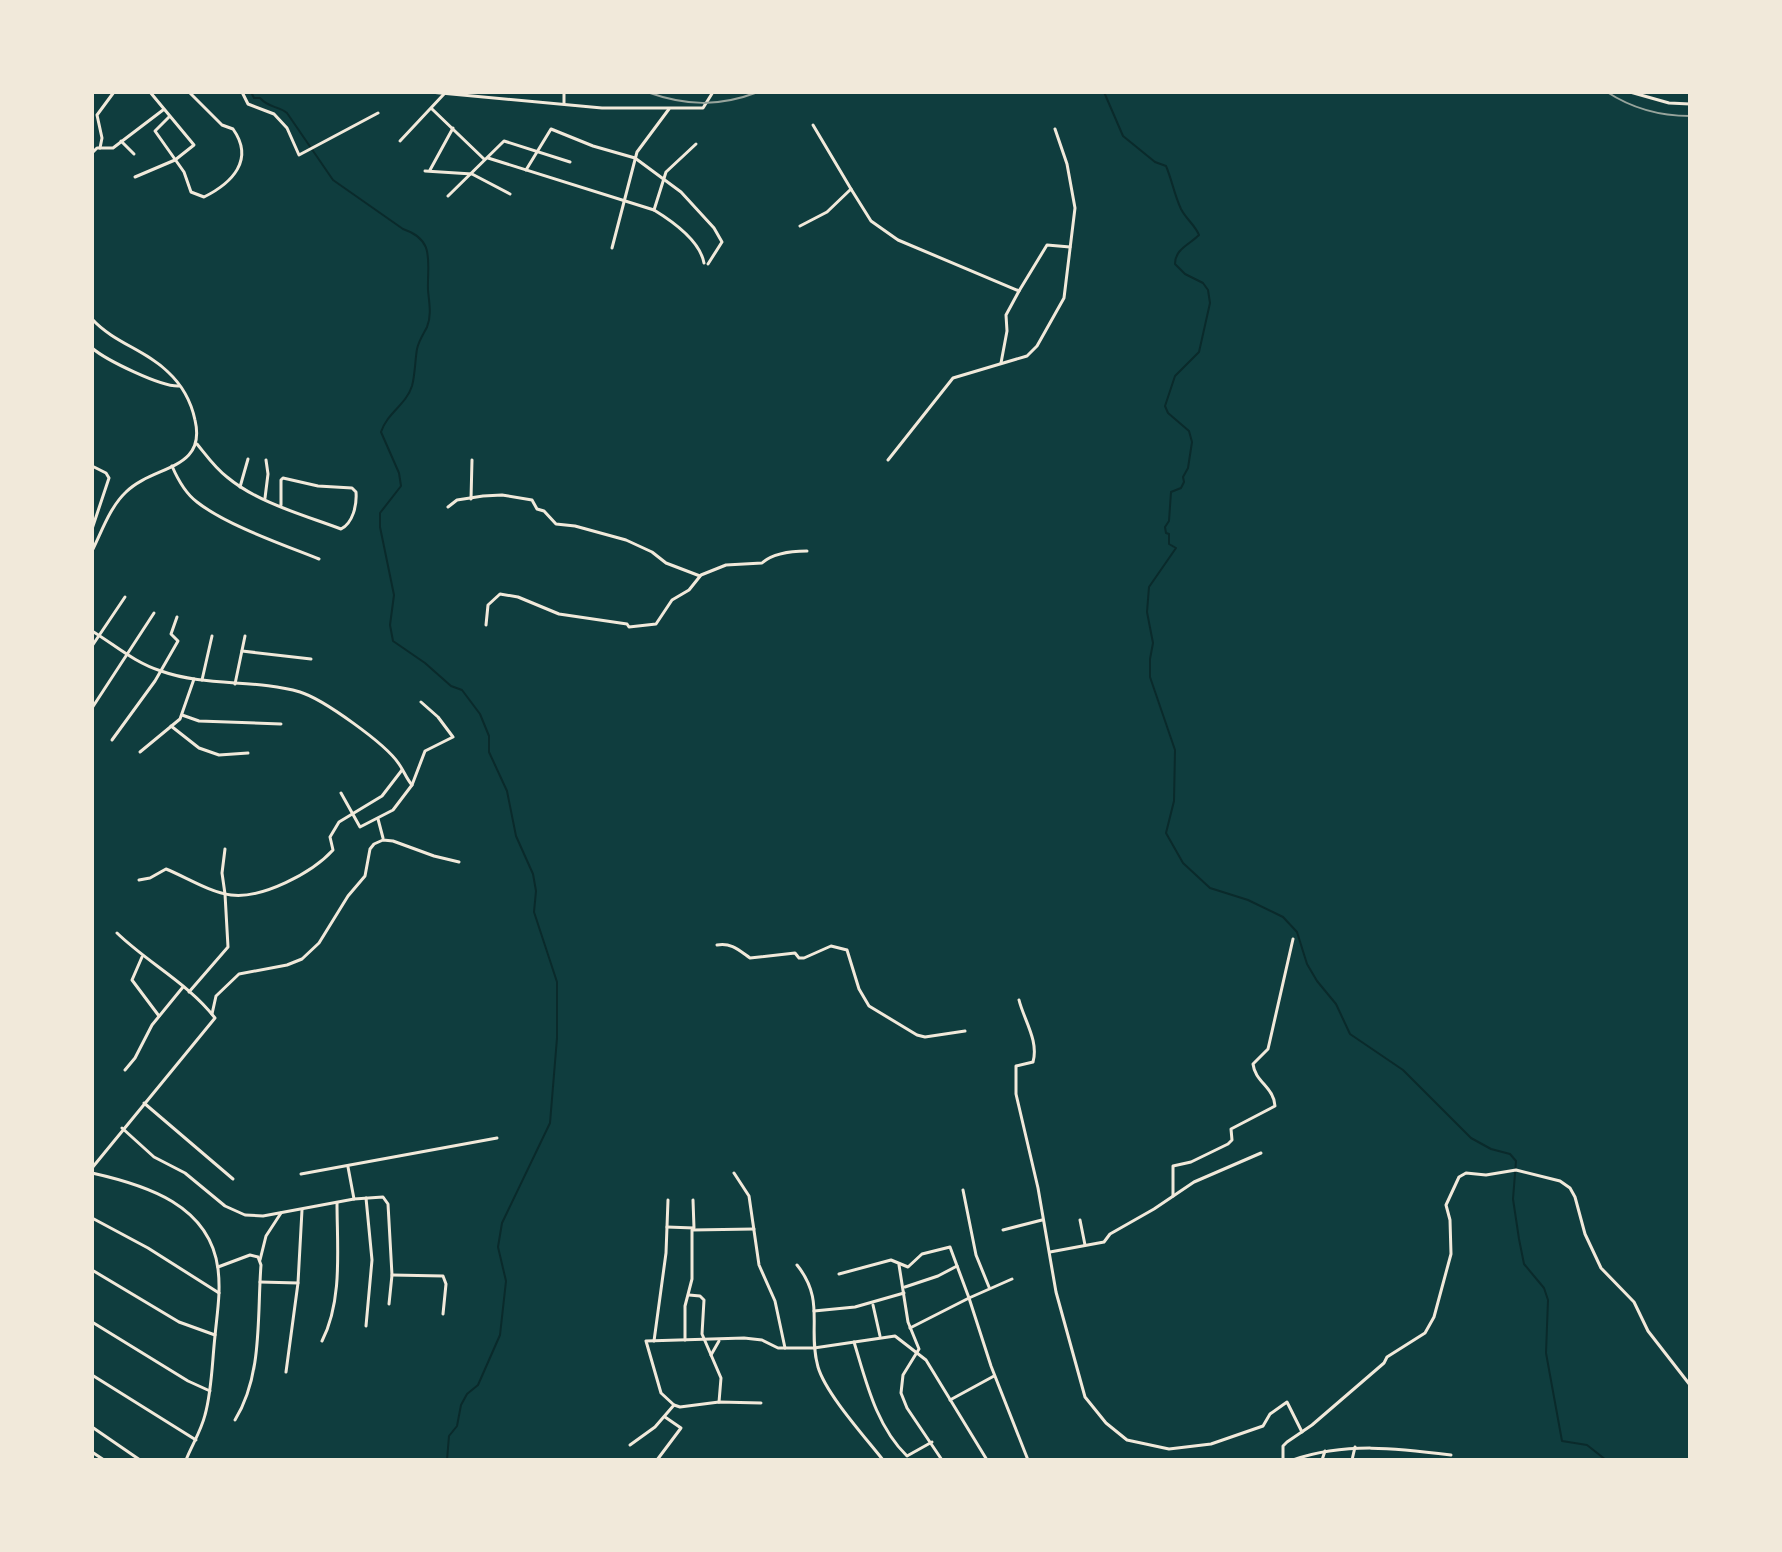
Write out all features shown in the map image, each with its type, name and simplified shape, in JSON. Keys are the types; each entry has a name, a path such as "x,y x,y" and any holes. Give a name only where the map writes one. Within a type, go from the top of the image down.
{"street":[{"path":"100,148 102,138 97,115 114,92"},
{"path":"135,177 175,160 194,144 150,92"},
{"path":"169,117 155,131 184,172 191,192 201,197 229,180 242,161 242,143 235,130 222,125 189,92"},
{"path":"242,92 248,104 275,115 287,128 299,155 378,113"},
{"path":"430,92 602,108 669,109 703,108 713,92"},
{"path":"564,92 564,103"},
{"path":"1630,92 1669,103 1690,104"},
{"path":"400,141 444,94"},
{"path":"432,109 487,159 654,210 673,222 700,252 706,264 722,240 695,206 635,158 593,146 552,129 545,135 526,170"},
{"path":"612,248 637,150 669,109"},
{"path":"92,153 100,148 110,149 163,110"},
{"path":"813,125 876,226 898,240 1019,291"},
{"path":"453,128 428,170 472,174 510,194"},
{"path":"888,460 953,378 1025,357 1037,346 1064,298 1075,208 1067,164 1055,129"},
{"path":"121,141 134,154"},
{"path":"448,196 505,141 570,162"},
{"path":"654,210 668,170 696,144"},
{"path":"800,226 827,212 851,189"},
{"path":"1001,364 1007,331 1006,315 1019,291 1047,245 1070,247"},
{"path":"92,319 108,335 162,366 180,386 193,409 198,435 190,456 139,482 125,493 115,505 92,550"},
{"path":"92,348 105,357 171,386 180,386"},
{"path":"197,444 224,475 240,487 281,505 344,529 356,508 356,492 352,488 318,486 283,478 281,505"},
{"path":"240,487 248,459"},
{"path":"265,498 266,460"},
{"path":"471,499 472,460"},
{"path":"92,466 109,478 92,529"},
{"path":"172,466 181,485 200,504 269,540 319,559"},
{"path":"448,507 457,500 502,495 532,500 537,509 545,511 556,524 626,540 652,552 666,563 700,576"},
{"path":"486,625 488,605 500,594 520,597 559,614 627,624 629,627 649,626 657,624 672,600 689,590 700,576 726,565 762,563 787,552 807,551"},
{"path":"92,646 125,597"},
{"path":"92,708 154,613"},
{"path":"112,740 130,718 178,640 171,634 177,617"},
{"path":"92,631 127,655 160,671 194,679 292,691 318,701 373,739 397,761 412,785"},
{"path":"202,680 212,636"},
{"path":"235,684 245,636"},
{"path":"242,651 311,659"},
{"path":"140,752 182,715 194,679"},
{"path":"341,793 362,828 393,810 412,785 425,751 453,737 438,717 421,702"},
{"path":"182,715 199,721 281,724"},
{"path":"171,726 199,748 219,755 248,753"},
{"path":"139,880 153,877 166,869 225,894 250,894 314,869 333,850 330,837 334,827 351,813 382,796 402,770"},
{"path":"378,819 383,840"},
{"path":"212,1014 216,996 239,974 287,965 302,959 319,943 348,896 365,876 371,846 383,840 459,862"},
{"path":"189,992 228,947 222,873 225,849"},
{"path":"117,933 142,957 189,992 215,1020 122,1128 92,1170 137,1184 180,1206 205,1232 213,1247 219,1293 210,1391 206,1414 186,1460"},
{"path":"1173,1196 1172,1167 1191,1162 1228,1144 1232,1140 1231,1129 1275,1106 1272,1092 1254,1074 1253,1064 1268,1049 1293,939"},
{"path":"717,945 738,948 750,958 795,953 799,958 804,958 831,946 847,950 859,989 870,1007 917,1035 925,1037 965,1031"},
{"path":"142,957 132,980 159,1016"},
{"path":"125,1070 159,1016 183,987"},
{"path":"1019,1000 1032,1034 1035,1058 1016,1066 1016,1094 1038,1188 1056,1292 1085,1397 1117,1434 1127,1440 1169,1449 1211,1444 1263,1426 1270,1414 1287,1402 1302,1432"},
{"path":"144,1103 233,1179"},
{"path":"122,1128 154,1157 185,1173 225,1206 253,1216 380,1196 388,1204 392,1275 389,1304"},
{"path":"301,1174 497,1138"},
{"path":"1050,1252 1104,1242 1110,1234 1194,1182 1261,1153"},
{"path":"348,1166 354,1199"},
{"path":"1283,1460 1283,1446 1384,1363 1387,1357 1427,1330 1438,1306 1451,1254 1450,1220 1446,1205 1459,1177 1466,1173 1486,1175 1516,1170 1560,1181 1570,1188 1585,1234 1601,1268 1634,1302 1648,1331 1690,1385"},
{"path":"734,1173 749,1196 759,1265 775,1301 785,1348"},
{"path":"963,1190 976,1255 989,1287"},
{"path":"366,1198 372,1260 366,1326"},
{"path":"654,1341 666,1262 668,1200"},
{"path":"685,1340 685,1310 692,1279 693,1200"},
{"path":"322,1341 331,1321 335,1292 337,1202"},
{"path":"286,1372 298,1283 302,1210"},
{"path":"235,1420 250,1391 256,1344 260,1260 266,1236 281,1213"},
{"path":"92,1218 138,1242 219,1293"},
{"path":"1003,1230 1042,1220"},
{"path":"1080,1220 1085,1245"},
{"path":"667,1227 754,1229"},
{"path":"839,1274 891,1260 908,1267 922,1254 948,1246 951,1248 994,1376 1028,1460"},
{"path":"218,1267 250,1255 260,1260"},
{"path":"797,1265 810,1283 814,1348 826,1387 883,1460"},
{"path":"899,1265 910,1328 919,1354"},
{"path":"903,1287 938,1276 957,1266"},
{"path":"92,1270 179,1322 215,1335"},
{"path":"392,1275 443,1276 446,1284 443,1314"},
{"path":"910,1328 989,1287 1012,1279"},
{"path":"260,1282 298,1283"},
{"path":"814,1311 873,1303 904,1293"},
{"path":"689,1295 700,1296 704,1300 701,1327 703,1340 722,1383 719,1402"},
{"path":"873,1303 880,1336"},
{"path":"92,1322 188,1381 210,1391"},
{"path":"761,1403 719,1402 699,1407 674,1405 663,1396 657,1384 646,1341 757,1339 774,1347 814,1348 880,1336 899,1337 926,1360 987,1460"},
{"path":"711,1359 720,1339"},
{"path":"854,1341 872,1398 896,1443 907,1456 932,1442"},
{"path":"919,1354 903,1375 901,1393 907,1408 942,1460"},
{"path":"92,1375 196,1440"},
{"path":"950,1400 994,1376"},
{"path":"630,1445 655,1427 674,1405"},
{"path":"657,1460 681,1428 665,1417"},
{"path":"92,1427 140,1460"},
{"path":"1352,1460 1355,1447"},
{"path":"1293,1460 1355,1447 1451,1455"},
{"path":"1322,1460 1325,1451"},
{"path":"92,1452 104,1460"}],"waterway":[{"path":"251,92 254,98 260,98 287,113 333,180 421,239 428,253 429,322 418,346 409,393 381,432 399,473 401,486 380,513 394,595 390,625 393,641 451,686 462,690 480,714 489,736 489,752 507,791 516,836 533,874 536,891 534,912 557,982 557,1038 550,1123 502,1223 498,1247 506,1281 500,1335 478,1385 467,1394 461,1405 457,1426 449,1436 447,1460"},
{"path":"1104,92 1123,136 1155,162 1166,166 1181,209 1199,235 1180,251 1175,264 1185,274 1203,283 1208,290 1210,303 1199,352 1175,376 1165,406 1168,413 1189,431 1192,442 1184,482 1181,488 1171,492 1169,521 1165,527 1169,544 1176,548 1149,587 1147,612 1153,643 1150,677 1175,750 1174,801 1166,833 1183,863 1210,888 1248,900 1283,917 1297,932 1307,964 1336,1004 1350,1034 1403,1070 1471,1138 1491,1149 1510,1154 1516,1161 1513,1199 1519,1239 1524,1264 1544,1288 1548,1300 1546,1353 1562,1441 1587,1445 1606,1460"}],"railway":[{"path":"647,92 702,103 730,100 758,92"},
{"path":"1607,92 1647,110 1690,116"}]}
